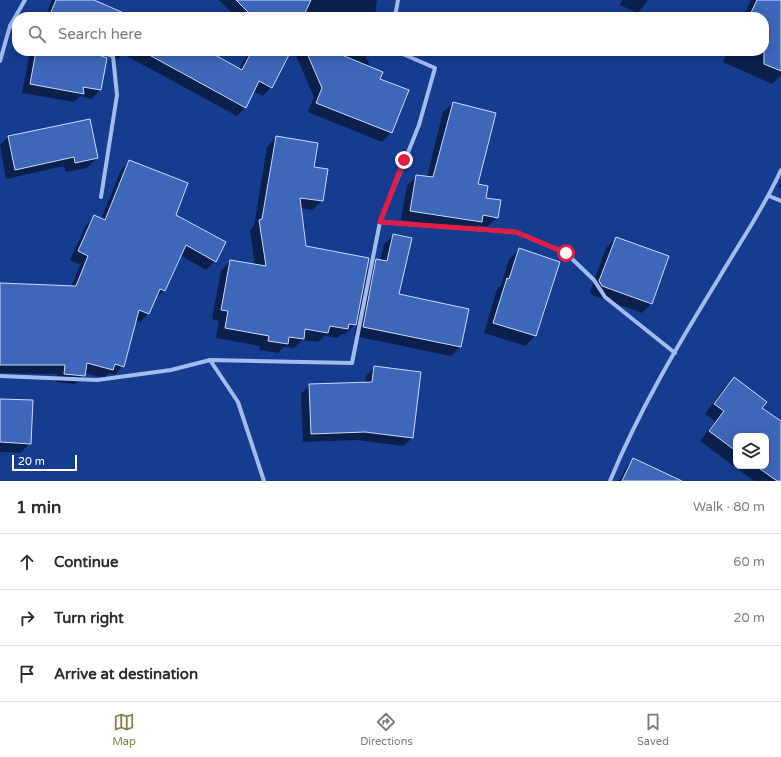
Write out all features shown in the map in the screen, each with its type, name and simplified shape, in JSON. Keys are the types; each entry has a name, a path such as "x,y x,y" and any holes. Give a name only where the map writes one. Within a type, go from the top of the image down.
{"street":[{"path":"18,12 25,0"},
{"path":"396,12 398,0"},
{"path":"0,61 1,50 12,23"},
{"path":"101,197 117,95 113,56"},
{"path":"0,376 97,380 171,370 210,360 352,363 380,222 419,125 436,68 408,56"},
{"path":"610,481 628,438 675,353 769,196 781,170"},
{"path":"769,196 781,201"},
{"path":"380,222 516,232 566,253 594,280 605,297 675,353"},
{"path":"210,360 238,402 263,481"}],"building":[{"path":"56,0 94,0 122,12 51,12"},
{"path":"236,0 311,0 305,12 248,12"},
{"path":"757,0 781,0 781,71 764,64 764,56 769,56 769,12 751,12"},
{"path":"35,56 102,56 107,58 101,90 83,87 84,94 30,84"},
{"path":"151,56 217,56 242,70 249,56 288,56 272,88 259,81 246,108"},
{"path":"308,56 344,56 383,72 380,79 409,90 392,133 316,103 322,88"},
{"path":"453,102 496,113 478,184 488,186 486,198 501,200 498,218 483,215 482,222 410,211 416,175 433,177"},
{"path":"90,119 98,158 75,163 74,157 15,170 8,136"},
{"path":"276,136 318,143 314,167 328,169 323,201 300,198 306,246 369,258 356,325 349,324 348,329 330,326 328,333 305,329 304,339 289,337 288,344 268,341 269,336 225,328 228,311 221,310 230,260 266,266 259,220 262,219"},
{"path":"129,160 188,183 176,215 226,242 216,262 186,245 165,291 160,289 149,314 139,310 124,367 115,364 113,370 87,363 85,376 64,374 65,365 0,365 0,283 76,286 88,256 78,251 94,215 105,220"},
{"path":"393,234 412,238 399,294 469,309 461,347 363,327 376,259 387,261"},
{"path":"616,237 669,256 652,304 602,286 599,281"},
{"path":"519,248 560,262 536,336 493,323 507,278 509,279"},
{"path":"374,366 421,372 413,438 365,432 311,434 309,384 372,382"},
{"path":"734,377 767,402 762,408 781,421 781,481 777,481 760,469 769,469 769,433 733,433 733,449 709,431 724,411 714,404"},
{"path":"0,399 33,400 31,444 0,442"},
{"path":"633,458 682,481 622,481"}],"route":[{"path":"404,160 380,222 516,232 566,253"}]}
